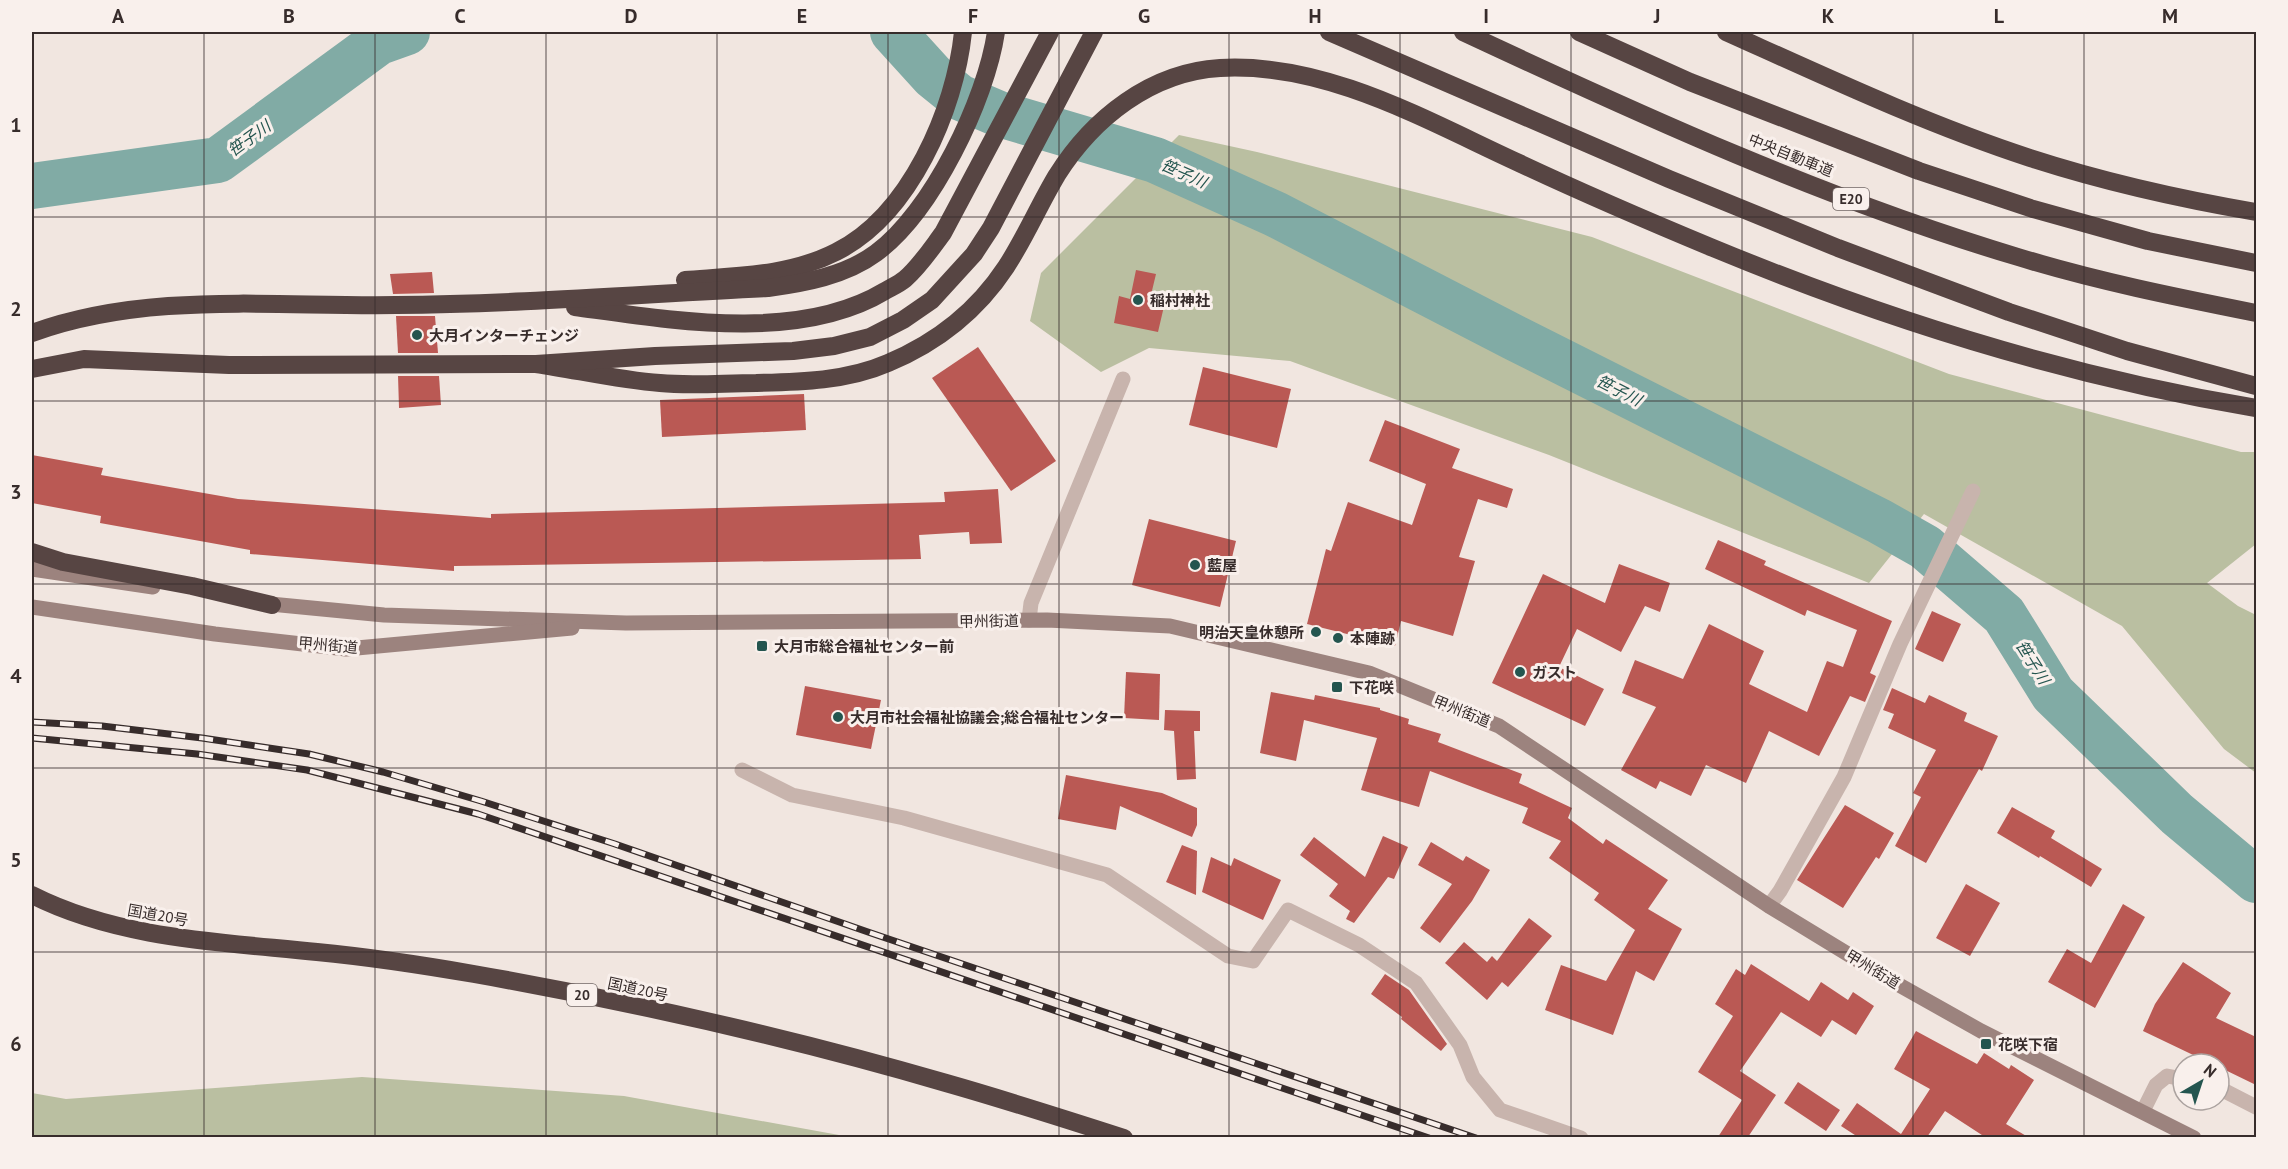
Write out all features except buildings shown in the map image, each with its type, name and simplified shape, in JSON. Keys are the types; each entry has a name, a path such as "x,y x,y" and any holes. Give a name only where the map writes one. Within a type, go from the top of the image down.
{"highway":[{"path":"534,302 677,281 765,274 804,265 836,252 866,232 889,210 910,181 942,118 954,82 963,32"},
{"path":"32,333 103,313 169,306 534,302 768,288 805,283 842,271 875,254 905,225 929,193 968,123 984,84 996,32"},
{"path":"534,302 677,321 718,323 802,319 841,311 874,298 904,280 926,257 959,207 1050,32"},
{"path":"32,369 41,365 84,359 229,365 536,364 655,356 793,351 834,346 870,337 903,321 932,300 974,254 991,228 1094,32"},
{"path":"1329,32 1669,179 1838,248 2009,312 2127,351 2256,386"},
{"name":"中央自動車道","path":"1463,32 1658,120 1891,215 2040,263 2142,290 2256,313"},
{"name":"中央自動車道","path":"1579,32 1690,82 1919,171 2033,209 2148,241 2256,263"},
{"path":"1726,32 1831,80 1934,123 2030,158 2121,184 2202,203 2256,212"},
{"path":"536,364 662,383 800,382 852,374 883,366 919,349 952,327 978,302 998,277 1060,171 1080,143 1108,114 1140,91 1175,77 1213,68 1253,67 1297,74 1386,102 1587,194 1706,244 1809,286 1906,320 2018,355 2256,408"},
{"path":"32,552 63,562 192,586 272,605"},
{"name":"国道20号","path":"32,895 51,905 108,924 201,941 321,952 472,974 651,1009 945,1082 1124,1137"}],"main road":[{"name":"甲州街道","path":"32,569 272,605 384,615 626,623 1029,620 1170,626 1369,674 1499,726 1769,906 1912,992 2194,1137"},
{"name":"甲州街道","path":"32,607 215,634 346,649 626,623"}],"lane":[{"path":"1029,620 1031,603 1123,379"},
{"path":"1769,906 1780,891 1844,777 1900,644 1973,491"},
{"path":"742,770 792,795 904,818 1107,875 1228,956 1253,961 1288,910 1359,945 1416,983 1460,1046 1473,1077 1500,1110 1581,1137"},
{"path":"2143,1111 2156,1085 2167,1076 2171,1077"},
{"path":"2231,1094 2256,1107"}],"green space":[{"path":"1179,135 1257,152 1592,237 1949,374 2241,452 2256,452 2256,544 2207,583 2238,606 2256,615 2256,773 2224,749 2122,626 1924,514 1869,583 1549,455 1290,361 1149,348 1101,372 1030,321 1041,273"},
{"path":"362,1077 624,1096 850,1137 32,1137 32,1093 66,1099"}],"waterway":[{"name":"笹子川","path":"32,186 218,160 379,42 407,32"},
{"name":"笹子川","path":"893,32 933,76 959,97 999,114 1155,160 1275,214 1879,521 1925,547 2004,615 2053,694 2177,814 2256,880"}],"railway":[{"path":"32,722 102,726 202,738 309,754 383,772 615,844 1476,1138"},
{"path":"32,738 197,754 307,770 478,814 1429,1138"}],"place":[{"name":"稲村神社","path":"1138,300"},
{"name":"大月インターチェンジ","path":"417,335"},
{"name":"藍屋","path":"1195,565"},
{"name":"明治天皇休憩所","path":"1316,632"},
{"name":"本陣跡","path":"1338,638"},
{"name":"大月市総合福祉センター前","path":"762,646"},
{"name":"ガスト","path":"1520,672"},
{"name":"下花咲","path":"1337,687"},
{"name":"大月市社会福祉協議会;総合福祉センター","path":"838,717"},
{"name":"花咲下宿","path":"1986,1044"}]}
